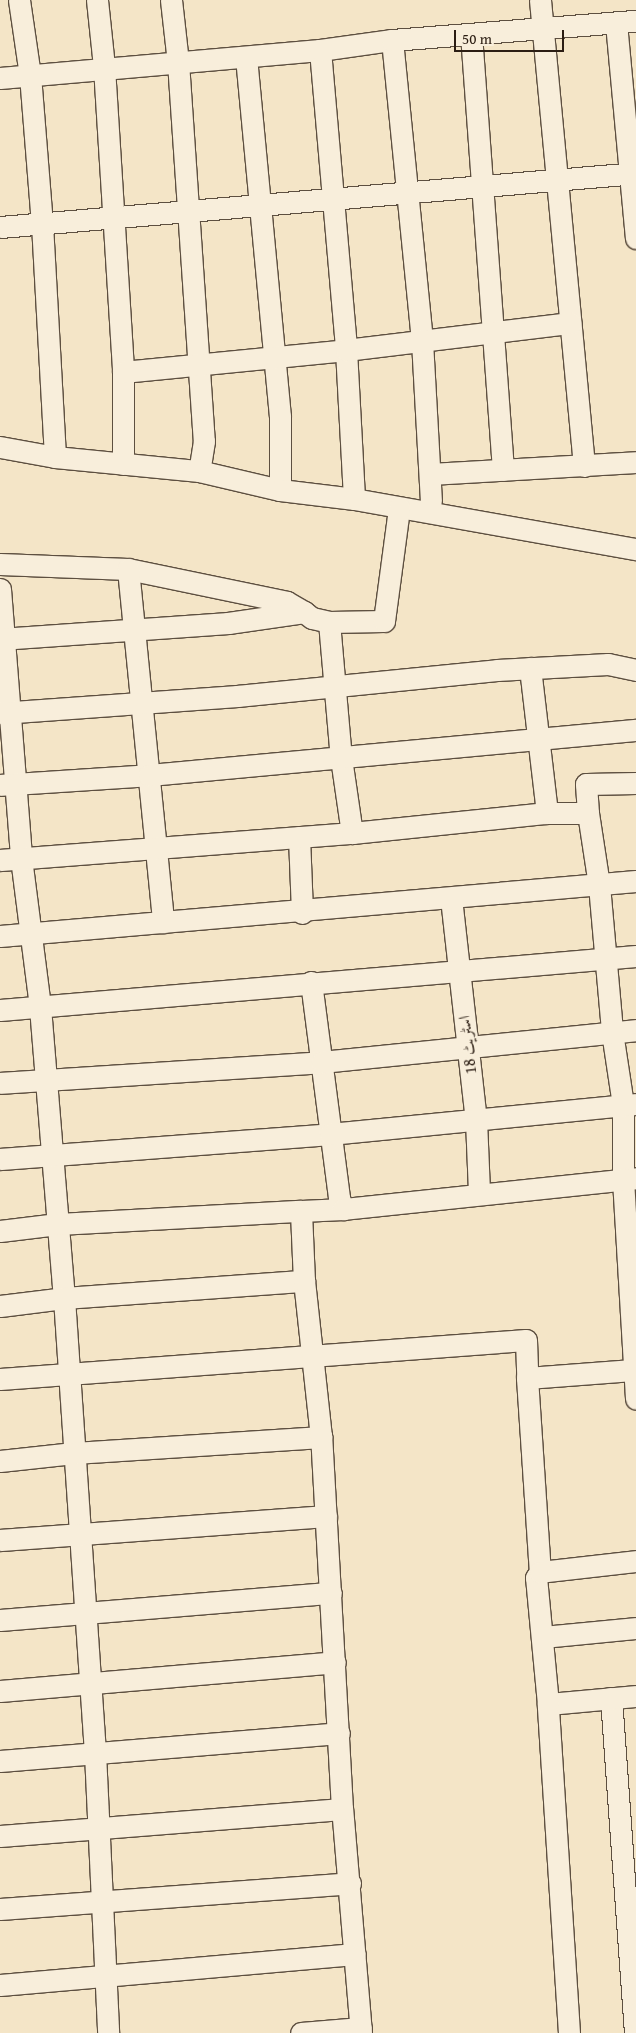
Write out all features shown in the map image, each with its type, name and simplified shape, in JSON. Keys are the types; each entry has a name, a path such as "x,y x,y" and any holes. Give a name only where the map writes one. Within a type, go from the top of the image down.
{"street":[{"path":"19,0 30,75 42,224 55,457"},
{"path":"97,0 104,67 123,372 124,464"},
{"path":"171,0 178,62 204,441 199,471"},
{"path":"540,0 584,466"},
{"path":"0,78 104,67 320,50 392,40 626,22 636,238"},
{"path":"471,34 503,470"},
{"path":"392,40 422,341 431,501"},
{"path":"320,50 346,350 354,499"},
{"path":"246,57 273,358 280,416 280,490"},
{"path":"0,227 632,174"},
{"path":"123,372 198,362 273,358 346,350 570,323"},
{"path":"0,447 55,457 199,471 280,490 354,499 636,549"},
{"path":"430,474 636,462"},
{"path":"0,564 128,569 287,602 312,618 328,622 384,621 399,508"},
{"path":"128,569 148,775 158,848 163,922"},
{"path":"0,589 8,784 21,858 29,934 40,1007 64,1298 95,1752 96,1827 108,2033"},
{"path":"1,639 228,623 304,612"},
{"path":"328,622 336,686 341,758 352,833"},
{"path":"5,712 336,686 530,668 608,664 636,670"},
{"path":"530,668 547,813"},
{"path":"8,784 148,775 636,730"},
{"path":"636,783 586,784 588,813 599,885 612,1032 629,1105 634,1327 633,1370 636,1399"},
{"path":"0,860 352,833 547,813 588,813"},
{"path":"299,837 302,912"},
{"path":"0,936 302,912 636,881"},
{"name":"اسٹریٹ 18","path":"451,898 476,1120 479,1193"},
{"path":"0,1010 311,982 636,956"},
{"path":"311,982 339,1198 343,1209"},
{"path":"0,1083 46,1078 322,1062 636,1030"},
{"path":"0,1159 330,1134 629,1105"},
{"path":"0,1231 58,1224 343,1209 630,1178"},
{"path":"300,1210 304,1281 321,1437 342,1809 350,1882 361,2031 301,2033"},
{"path":"0,1306 64,1298 304,1281"},
{"path":"0,1379 69,1372 526,1340 540,1572 536,1578 548,1704 568,2033"},
{"path":"527,1378 633,1370"},
{"path":"0,1461 74,1453 321,1437"},
{"path":"0,1540 326,1516"},
{"path":"540,1572 636,1561"},
{"path":"0,1620 331,1593"},
{"path":"543,1637 636,1628"},
{"path":"0,1691 335,1662"},
{"path":"548,1704 636,1696"},
{"path":"611,1698 635,2033"},
{"path":"0,1761 339,1733"},
{"path":"0,1836 342,1809"},
{"path":"0,1909 350,1882"},
{"path":"0,1985 355,1954"}]}
